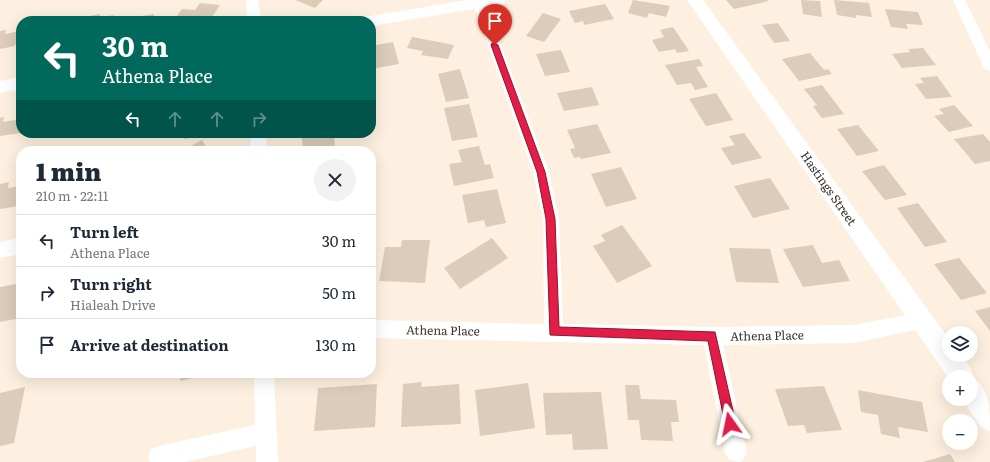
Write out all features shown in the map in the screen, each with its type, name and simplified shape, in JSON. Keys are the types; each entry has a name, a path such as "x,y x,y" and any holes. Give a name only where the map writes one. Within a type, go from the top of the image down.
{"street":[{"path":"252,0 254,16"},
{"path":"376,20 497,0"},
{"name":"Hastings Street","path":"695,0 957,370"},
{"path":"959,0 990,66"},
{"path":"479,2 541,172 551,219 554,331"},
{"path":"0,87 16,84"},
{"path":"0,250 16,247"},
{"name":"Athena Place","path":"376,328 554,331 712,336 854,334 922,321"},
{"path":"712,336 736,453"},
{"path":"264,378 267,462"},
{"path":"978,400 990,418"},
{"path":"159,457 266,433"}],"building":[{"path":"295,0 323,0 315,8"},
{"path":"633,0 670,6 666,17 649,13 647,18 628,13"},
{"path":"726,0 767,0 769,1 734,9"},
{"path":"801,0 820,1 822,17 803,14"},
{"path":"834,0 869,3 872,17 856,15 856,18 837,15"},
{"path":"200,3 220,5 213,16 177,16 182,9 195,10"},
{"path":"605,4 614,19 584,25 583,21 575,23 569,11"},
{"path":"885,9 918,12 923,25 906,24 908,29 891,27"},
{"path":"543,13 561,19 544,42 526,36"},
{"path":"100,14 100,16 90,16"},
{"path":"154,14 154,16 142,16"},
{"path":"778,23 790,41 774,43 762,25"},
{"path":"673,27 689,51 677,53 675,49 659,52 652,40 664,37 660,30"},
{"path":"6,30 5,34 16,32 15,46 0,49 0,31"},
{"path":"412,37 454,45 448,59 421,55 423,51 407,48"},
{"path":"393,42 399,64 376,68 376,45"},
{"path":"923,48 936,65 902,68 892,54 910,52 908,49"},
{"path":"561,50 570,72 545,76 536,54"},
{"path":"810,53 824,70 828,69 832,74 799,81 782,59"},
{"path":"699,59 703,66 696,67 708,87 695,90 691,83 677,85 665,65"},
{"path":"460,69 469,98 446,102 438,74"},
{"path":"937,76 952,97 926,99 915,84 924,83 920,78"},
{"path":"822,85 844,114 822,118 813,106 817,105 804,89"},
{"path":"592,87 599,105 564,111 557,93"},
{"path":"716,93 733,120 706,126 689,99"},
{"path":"469,104 478,137 452,141 444,108"},
{"path":"954,105 973,126 949,132 934,116 944,114 939,109"},
{"path":"4,117 3,122 16,120 16,134 0,136 0,118"},
{"path":"597,124 611,153 581,159 580,157 574,158 570,149 575,148 567,130"},
{"path":"858,125 879,151 857,156 837,129"},
{"path":"744,133 762,158 732,165 721,148 735,145 729,136"},
{"path":"983,134 990,142 990,161 975,164 954,139"},
{"path":"302,138 334,138 335,146 303,146"},
{"path":"202,140 206,146 191,146"},
{"path":"479,146 485,165 490,164 494,178 454,186 449,164 462,162 458,150"},
{"path":"884,165 907,195 885,200 862,171"},
{"path":"621,167 637,199 606,207 591,174"},
{"path":"770,178 790,209 753,218 734,186"},
{"path":"9,182 8,188 16,187 16,206 0,209 0,184"},
{"path":"497,189 506,223 486,227 484,220 468,223 462,195"},
{"path":"918,203 947,242 925,247 897,208"},
{"path":"622,225 652,266 617,283 593,246 605,241 601,235"},
{"path":"492,238 508,258 460,289 444,268"},
{"path":"402,240 430,240 425,283 379,281 385,247 401,247"},
{"path":"813,245 822,263 839,260 850,281 803,287 783,249"},
{"path":"729,248 770,249 779,283 736,282"},
{"path":"959,258 987,293 961,300 934,264"},
{"path":"16,284 16,319 0,322 0,287"},
{"path":"990,307 990,331 975,311"},
{"path":"180,378 192,378 180,381"},
{"path":"422,382 421,387 459,384 461,424 401,427 403,384"},
{"path":"528,383 535,428 480,436 475,390"},
{"path":"377,384 375,427 314,431 318,388"},
{"path":"625,385 639,385 641,399 676,400 679,422 671,422 673,441 641,440 639,420 628,420"},
{"path":"824,386 842,430 807,433 804,425 788,426 775,389"},
{"path":"25,387 14,443 0,446 0,393"},
{"path":"858,390 922,402 928,432 898,427 900,438 881,434 878,415 861,412"},
{"path":"601,392 608,449 573,450 572,434 546,435 543,393"},
{"path":"950,454 955,462 923,462"}],"route":[{"path":"495,45 541,172 551,219 554,331 712,336 730,424"}]}
